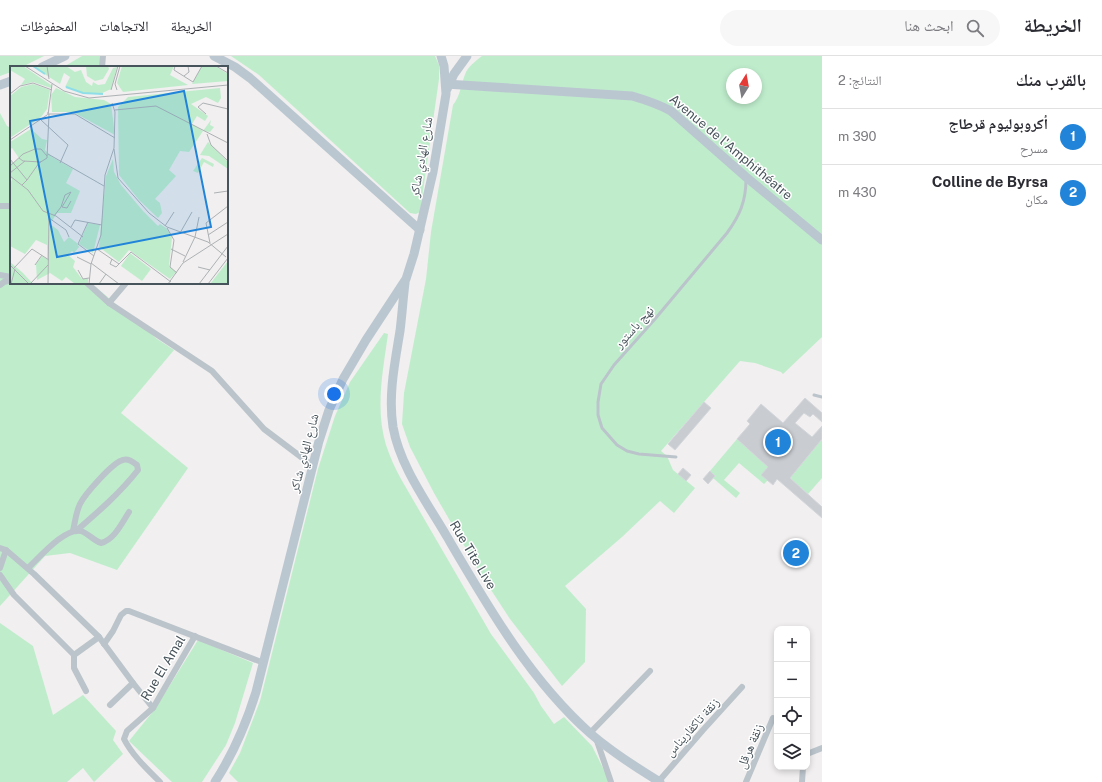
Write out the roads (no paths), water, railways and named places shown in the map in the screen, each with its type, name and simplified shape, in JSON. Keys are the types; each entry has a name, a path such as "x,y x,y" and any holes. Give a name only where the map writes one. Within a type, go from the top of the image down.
{"street":[{"path":"56,64 65,56"},
{"path":"102,66 103,56"},
{"path":"214,56 235,67 250,78 420,230"},
{"path":"441,56 447,88"},
{"path":"447,88 454,74 467,56"},
{"path":"0,85 10,81"},
{"name":"شارع الهادي شاكر","path":"216,781 234,750 243,730 256,692 323,424 334,397 354,360 406,279 420,230 433,172 447,88"},
{"name":"Avenue de l'Amphithéatre","path":"447,88 632,96 649,100 671,111 746,177 822,240"},
{"path":"0,275 10,278"},
{"path":"0,285 10,279"},
{"name":"Rue Tite Live","path":"406,279 392,398 393,425 400,452 424,498 517,651 554,696 593,735 633,765 659,782"},
{"path":"88,284 109,302 212,370 264,429 313,466"},
{"path":"109,302 125,284"},
{"path":"28,568 62,537 75,531 112,499 138,470 137,465 126,459 121,460 104,474 80,503 75,517 75,531"},
{"path":"75,531 80,531 90,535 96,541 104,542 109,539 121,526 129,512"},
{"path":"0,568 3,549 28,568 99,637 132,683 153,708"},
{"path":"0,576 14,595 74,655 74,668 86,691"},
{"path":"104,644 121,616 126,611 129,611 264,663"},
{"name":"Rue El Amal","path":"160,782 144,766 124,739 127,731 153,708 195,636"},
{"path":"74,655 99,637"},
{"path":"612,782 593,735 650,671"},
{"path":"110,705 132,683"},
{"name":"زنقة تاكفاريناس","path":"659,782 742,687"},
{"name":"زنقة هرقل","path":"746,782 774,718"},
{"path":"810,753 822,748"},
{"path":"802,782 803,770"}],"lane":[{"name":"نهج باستور","path":"676,457 639,454 627,451 617,445 602,428 600,422 598,402 601,384 614,365 660,314 738,219 742,210 746,189 746,177"},
{"path":"814,395 822,398"}],"place":[{"name":"أكروبوليوم قرطاج","path":"778,442"},
{"name":"Colline de Byrsa","path":"796,553"}]}
